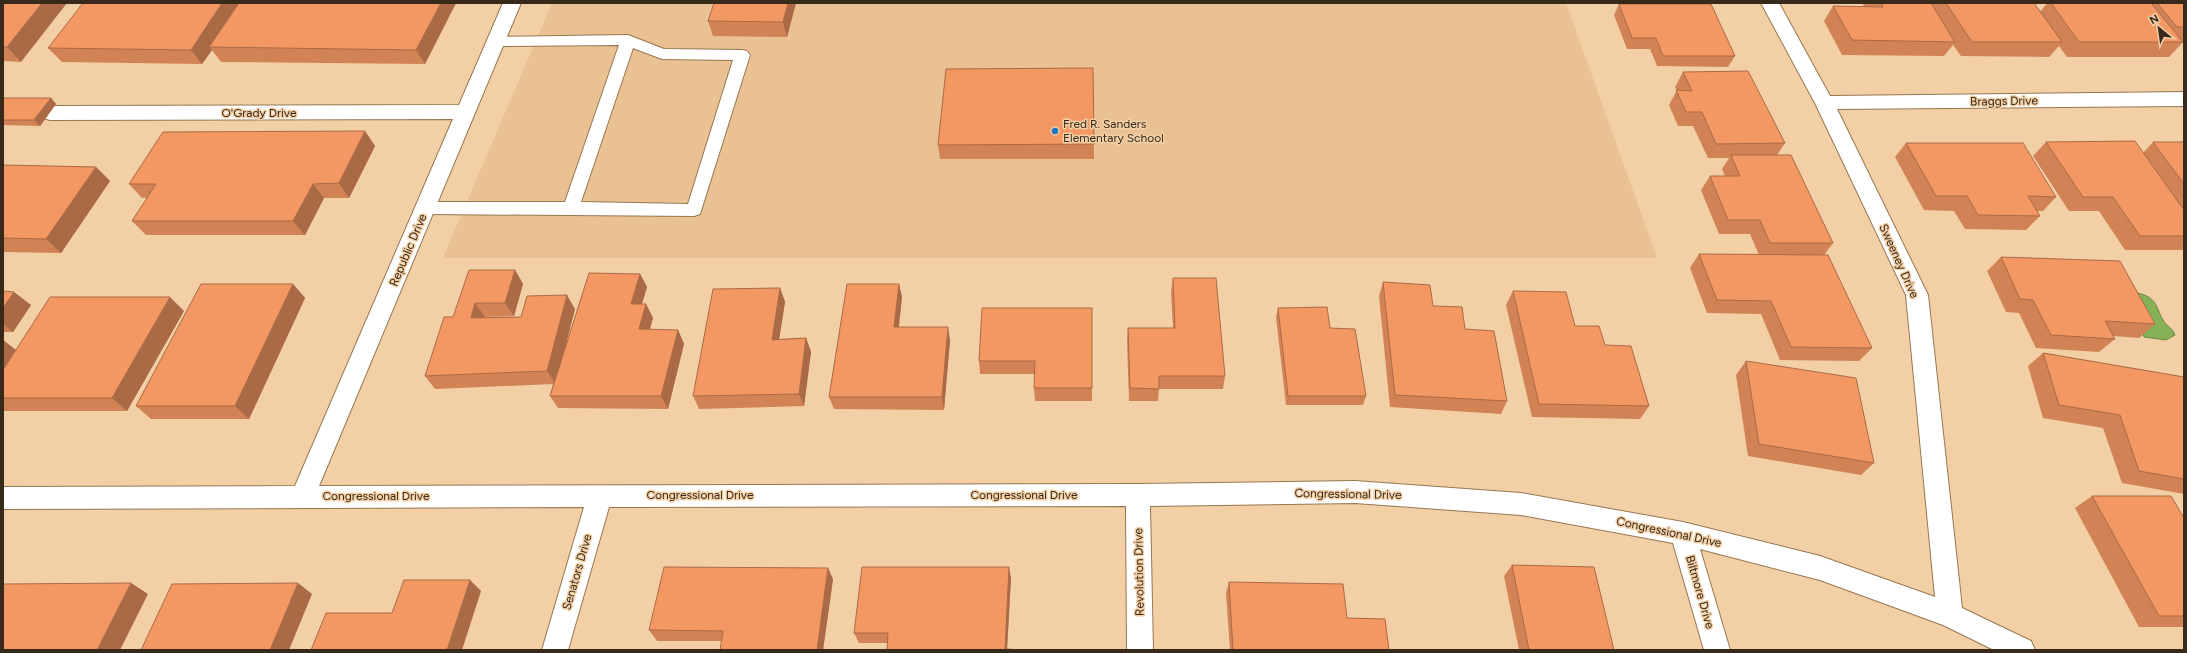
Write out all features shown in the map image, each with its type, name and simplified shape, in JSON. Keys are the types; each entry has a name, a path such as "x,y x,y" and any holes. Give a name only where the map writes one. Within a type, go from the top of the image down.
{"street":[{"name":"Republic Drive","path":"303,496 512,3"},
{"name":"Sweeney Drive","path":"1770,3 1824,103 1917,295 1950,615"},
{"name":"Braggs Drive","path":"1824,103 2184,100"},
{"name":"O'Grady Drive","path":"50,113 467,112"},
{"name":"Congressional Drive","path":"3,498 600,495 1138,495 1355,492 1521,504 1683,533 1820,568 1950,615 2022,650"},
{"name":"Senators Drive","path":"555,650 600,495"},
{"name":"Revolution Drive","path":"1138,495 1140,650"},
{"name":"Biltmore Drive","path":"1683,533 1717,650"}],"lane":[{"path":"426,208 694,210 742,55 662,54 628,40 496,40"},
{"path":"571,208 628,40"}],"shaded area":[{"name":"Fred R. Sanders Elementary School","path":"552,3 1566,3 1657,258 443,258"},
{"path":"2138,293 2149,297 2155,303 2163,320 2175,335 2166,340 2144,337 2134,311"}],"building":[{"path":"3,3 42,3 7,47 3,47"},
{"path":"83,3 222,3 191,50 48,48"},
{"path":"239,3 441,3 416,50 209,47"},
{"path":"714,3 788,3 783,22 708,21"},
{"path":"1881,3 1931,3 1955,42 1852,40 1833,6 1883,7"},
{"path":"1946,3 2034,3 2062,42 1972,42"},
{"path":"2051,3 2151,3 2183,42 2079,42"},
{"path":"2157,3 2184,3 2184,27 2177,27"},
{"path":"1619,4 1711,4 1735,56 1663,56 1656,38 1632,38"},
{"path":"1093,68 1094,144 938,145 946,69"},
{"path":"1748,71 1785,143 1716,144 1702,112 1686,112 1676,90 1692,91 1683,72"},
{"path":"3,98 51,98 34,120 3,120"},
{"path":"365,131 339,183 313,184 293,221 132,221 156,184 129,184 163,132"},
{"path":"2135,141 2184,210 2184,236 2140,236 2113,197 2083,197 2046,142"},
{"path":"2153,142 2184,142 2184,184"},
{"path":"1906,143 2023,143 2056,197 2028,196 2040,216 1978,215 1967,196 1936,196"},
{"path":"1731,155 1791,155 1833,243 1770,243 1760,220 1728,220 1710,176 1740,176"},
{"path":"3,165 96,167 46,239 3,238"},
{"path":"1699,254 1828,255 1872,348 1791,347 1771,301 1717,300"},
{"path":"2001,257 2120,261 2155,324 2105,321 2115,339 2051,335 2033,300 2020,299"},
{"path":"469,270 515,270 505,303 475,303 471,318 521,317 527,296 567,295 547,371 425,376 444,317 453,317"},
{"path":"589,273 640,274 631,304 646,304 639,329 678,330 661,396 550,396"},
{"path":"1173,278 1216,278 1225,376 1159,376 1159,389 1130,388 1128,328 1175,328"},
{"path":"1383,282 1430,285 1433,306 1462,307 1465,329 1494,331 1507,401 1395,395"},
{"path":"201,284 293,284 235,406 136,406"},
{"path":"847,284 899,284 894,327 948,327 942,397 829,397"},
{"path":"780,288 772,340 806,338 799,394 693,396 713,289"},
{"path":"3,291 14,292 3,308"},
{"path":"1513,291 1566,292 1575,326 1599,326 1605,345 1631,346 1649,406 1539,404"},
{"path":"50,297 170,297 112,398 3,398 3,370"},
{"path":"1327,307 1330,328 1355,329 1366,396 1288,396 1278,308"},
{"path":"982,308 1092,308 1092,388 1034,388 1035,361 979,361"},
{"path":"2043,353 2184,377 2184,479 2139,471 2120,415 2059,405"},
{"path":"1746,361 1856,378 1874,463 1759,444"},
{"path":"2092,496 2171,496 2184,518 2184,616 2159,616"},
{"path":"1512,565 1594,567 1614,650 1529,650"},
{"path":"664,567 828,568 817,650 720,650 723,631 649,630"},
{"path":"862,567 1009,567 1005,649 1024,650 887,650 888,633 854,633"},
{"path":"404,580 470,580 447,650 311,650 326,613 392,613"},
{"path":"1229,582 1343,584 1347,618 1385,619 1389,650 1233,650"},
{"path":"131,583 97,650 3,650 3,584"},
{"path":"298,583 270,650 141,650 172,584"}],"place":[{"name":"Fred R. Sanders Elementary School","path":"1055,131"}]}
